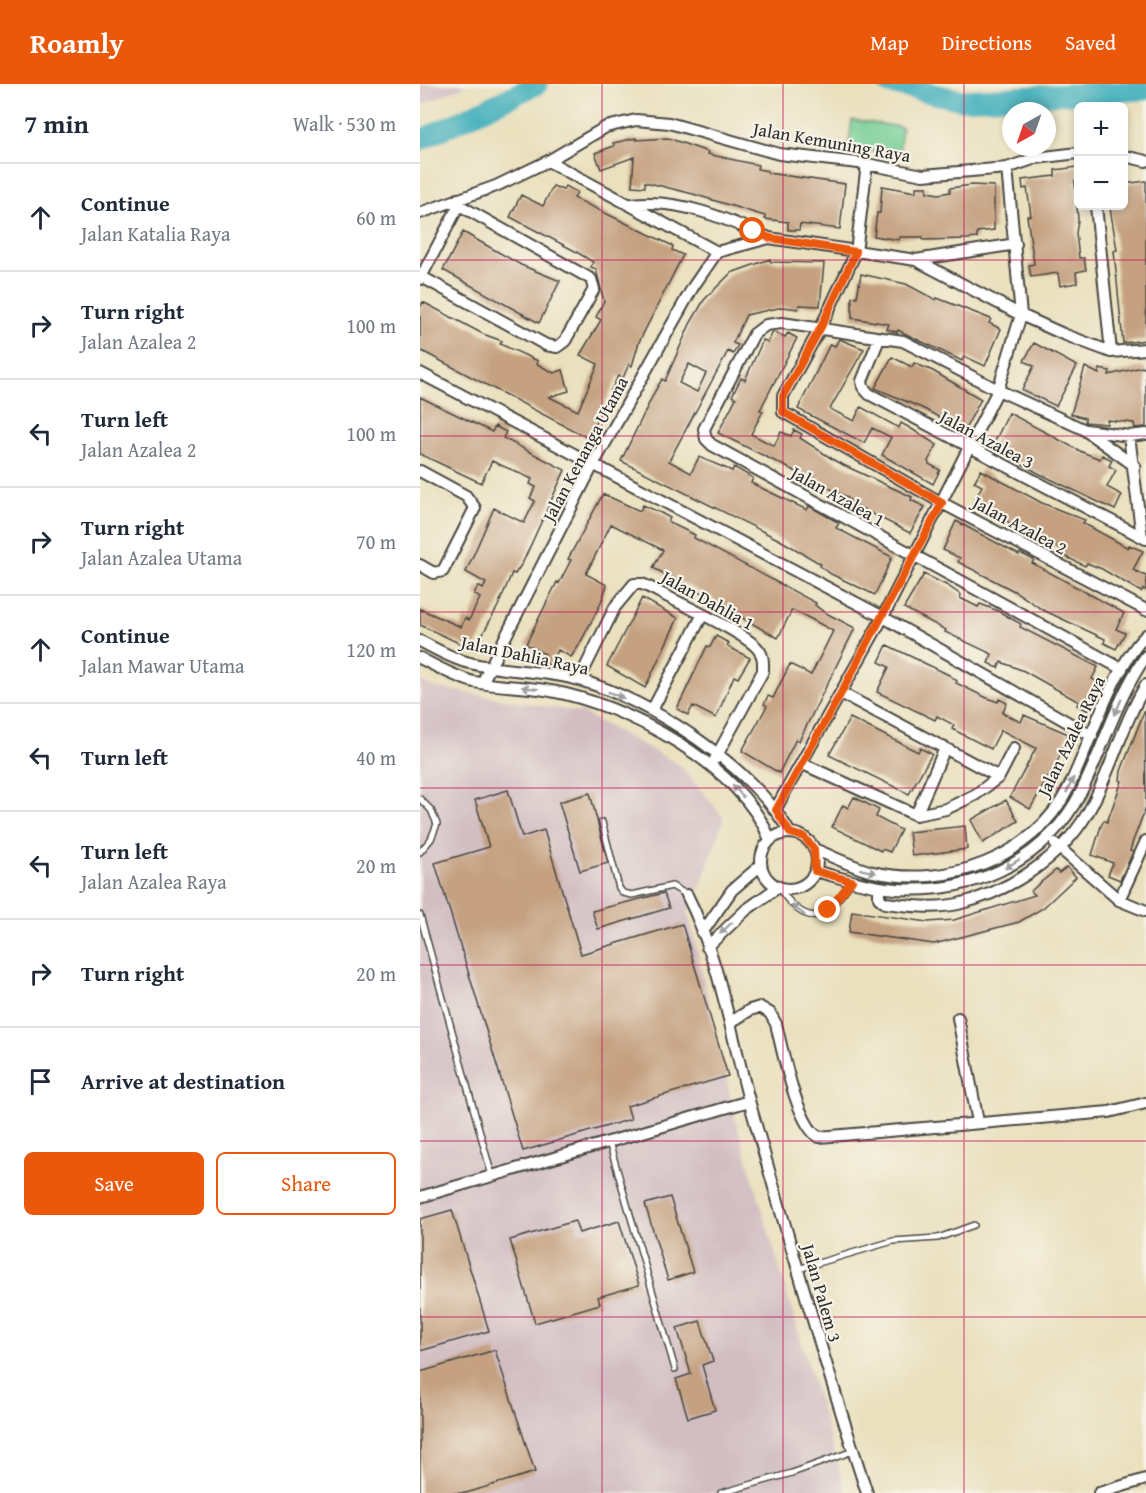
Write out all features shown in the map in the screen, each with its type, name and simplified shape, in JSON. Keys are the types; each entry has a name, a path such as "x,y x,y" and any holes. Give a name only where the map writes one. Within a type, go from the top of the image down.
{"street":[{"name":"Jalan Kemuning Raya","path":"420,213 458,202 496,186 548,161 606,127 636,120 669,123 779,154 867,164 923,176 1007,168 1036,158 1074,153"},
{"path":"1128,157 1146,161"},
{"path":"548,161 717,252 770,238"},
{"name":"Jalan Azalea 2","path":"867,164 856,252 821,327 783,396 783,412 942,503 1146,610"},
{"path":"776,810 883,617 998,390 1021,315 1007,168"},
{"path":"458,202 586,275 594,289 565,341 562,345 552,347 420,277 458,202"},
{"path":"631,204 668,204 743,225 770,238 916,260 1016,244"},
{"path":"1096,210 1111,352"},
{"name":"Jalan Kenanga Utama","path":"482,683 594,463 693,287 717,252"},
{"path":"916,260 1021,315 1111,352 1146,349"},
{"name":"Jalan Azalea 1","path":"1083,429 998,390 912,345 821,327 782,323 759,328 704,429 706,439 712,445 1122,669"},
{"name":"Jalan Azalea 3","path":"879,339 862,381 862,387 869,394 969,449 1144,538"},
{"path":"420,373 883,617 1092,736"},
{"path":"1083,429 1129,436 1146,434"},
{"path":"1083,429 1135,466"},
{"path":"1129,436 1144,538"},
{"path":"420,471 466,496 475,508 443,571 434,573 420,566"},
{"name":"Jalan Dahlia 1","path":"579,680 615,607 634,584 651,588 753,643 764,660 763,671 718,754"},
{"path":"652,710 702,616"},
{"name":"Jalan Azalea Raya","path":"814,849 875,873 940,876 993,860 1038,831 1063,798 1122,669 1146,635"},
{"name":"Jalan Dahlia Raya","path":"420,641 452,657 489,666 579,680 652,710 718,754 776,810 790,833"},
{"name":"Jalan Dahlia Raya","path":"420,658 451,674 482,683 552,691 590,701 649,725 711,767 737,788 766,829 770,840"},
{"name":"Jalan Azalea Raya","path":"815,871 879,887 925,889 966,884 1002,870 1049,839 1082,790 1132,676 1144,664"},
{"path":"879,887 879,898 885,903 930,907 957,904 1020,877 1059,848 1086,816 1146,685"},
{"path":"841,693 999,777"},
{"path":"916,815 945,748"},
{"path":"803,764 916,815 946,809 999,777 1014,748"},
{"path":"711,767 718,754"},
{"path":"1038,831 1119,900 1146,911"},
{"path":"707,947 746,910 778,887 800,887 815,871 814,849 804,837 790,833 770,840 762,851 761,865 766,878 778,887"},
{"path":"1119,900 1146,841"},
{"path":"1141,852 1146,864"},
{"path":"702,933 732,890 761,865"},
{"name":"Jalan Palem 3","path":"687,895 707,947 731,1022 749,1101 867,1493"},
{"path":"731,1022 754,1008 760,1007 770,1013 776,1024 796,1100 810,1130 819,1137 892,1133 978,1122 1109,1112 1146,1103"},
{"path":"958,1018 978,1122"},
{"path":"420,1197 749,1101"},
{"path":"1099,1493 1146,1479"}],"lane":[{"path":"420,799 431,810 436,824 431,839 420,852"},
{"path":"602,822 622,893 632,894 672,886 687,895"},
{"path":"778,887 793,909 806,916 815,916 828,910 852,881"},
{"path":"420,915 492,1176"},
{"path":"609,1142 675,1369"},
{"path":"798,1269 893,1241 938,1238 974,1225"},
{"path":"721,1493 792,1473 853,1451"}],"shaded area":[{"path":"420,84 469,84 420,106"},
{"path":"420,681 433,687 583,713 680,765 724,818 701,885 688,912 737,1125 846,1493 420,1493"}],"green space":[{"path":"852,120 902,127 899,155 848,148"}],"building":[{"path":"636,138 636,140 668,138 708,152 707,154 758,165 757,169 768,171 768,173 845,184 840,229 800,224 799,230 788,230 788,222 765,219 765,216 693,194 645,182 645,187 632,186 634,157 601,169 595,153 614,146 613,143"},
{"path":"1074,167 1074,210 1077,210 1078,220 1076,233 1079,258 1084,258 1086,270 1076,272 1077,283 1060,286 1058,273 1031,277 1029,265 1034,264 1027,216 1031,216 1027,188 1023,189 1022,180 1055,176 1055,170"},
{"path":"1146,181 1146,340 1123,343 1114,251 1117,250 1110,210 1128,210 1128,183"},
{"path":"972,185 994,186 994,230 977,232 977,238 967,239 923,240 923,237 900,237 899,240 874,236 877,213 880,213 882,186 916,192 916,187 927,187 927,192 939,194 950,192 950,188"},
{"path":"553,186 563,190 565,186 577,192 574,198 673,246 672,250 683,255 639,342 632,366 629,364 623,378 618,376 588,438 420,350 420,307 423,302 483,334 502,341 500,344 538,361 537,364 554,373 563,370 569,391 549,397 578,411 598,364 580,355 601,320 596,317 604,301 596,269 591,267 593,262 575,251 510,217 521,195 543,206"},
{"path":"463,232 521,265 560,281 539,323 443,270"},
{"path":"770,259 771,262 824,263 820,306 799,305 798,309 783,307 746,315 733,343 738,345 733,354 728,351 669,461 691,473 699,457 732,471 734,467 753,478 751,483 807,510 809,506 839,523 836,528 892,557 875,595 831,574 820,566 821,564 780,540 621,461 655,391 662,379 665,381 690,324 704,300 731,273","holes":["689,364 706,373 697,392 679,383"]},
{"path":"861,274 906,284 936,300 937,298 991,319 989,323 1001,329 985,366 964,356 962,361 898,330 897,332 887,329 889,324 852,318 852,297 857,297"},
{"path":"773,332 785,337 788,333 797,338 760,410 763,411 751,434 774,446 781,432 791,436 794,430 802,434 800,438 837,462 912,497 911,500 925,507 910,533 853,504 847,497 718,433 736,398 732,396 741,378 745,380 763,340 768,342"},
{"path":"839,339 864,349 830,409 854,421 861,407 899,428 901,423 937,445 928,461 940,470 933,484 882,455 891,437 872,428 864,443 798,409 830,344 835,346"},
{"path":"1034,343 1077,366 1056,406 1022,390 1034,366 1024,361"},
{"path":"892,357 912,367 914,363 933,371 981,399 964,431 924,409 875,388"},
{"path":"1085,367 1099,374 1099,369 1110,371 1109,375 1142,367 1146,369 1146,427 1135,428 1134,423 1107,420 1107,424 1085,422 1085,418 1071,414"},
{"path":"420,397 492,432 495,426 506,432 503,438 565,470 523,562 515,574 512,573 498,606 474,650 420,625 420,609 461,627 465,618 469,620 480,598 474,594 478,586 483,589 486,583 466,572 494,508 524,523 535,501 530,498 536,487 530,484 532,479 492,461 481,483 420,454"},
{"path":"1009,413 1082,452 1100,459 1102,455 1112,460 1109,466 1116,470 1107,487 1122,495 1115,510 1040,474 992,447"},
{"path":"981,470 1042,503 1085,520 1083,523 1128,548 1129,545 1143,551 1133,570 1146,576 1146,590 1143,589 1141,592 1102,569 1087,563 1085,566 1060,554 1062,549 1018,530 1001,516 973,503 982,486 974,482"},
{"path":"603,494 640,511 643,505 661,513 670,518 668,522 695,535 694,538 816,603 815,605 824,612 855,628 799,741 796,739 779,773 742,751 767,706 764,704 768,696 773,698 790,664 811,675 833,631 811,619 792,610 778,638 719,605 712,598 653,568 663,550 611,524 586,574 607,585 600,605 571,657 558,650 550,666 542,661 545,654 526,644"},
{"path":"956,521 1019,555 1020,553 1034,560 1032,563 1124,613 1116,629 1125,633 1116,649 1104,643 1105,639 1043,610 1016,592 958,562 960,558 943,550"},
{"path":"924,574 948,586 961,595 960,598 978,607 980,604 998,611 1021,624 1020,627 1098,667 1092,679 1102,684 1089,711 1077,705 1079,702 1024,671 1001,662 998,668 988,663 992,654 945,632 946,630 904,608"},
{"path":"642,598 678,618 645,688 607,666"},
{"path":"716,636 729,643 727,646 750,658 738,678 734,676 716,718 693,706 688,715 677,709 707,646 710,647"},
{"path":"887,645 949,675 957,681 956,683 987,698 998,702 999,699 1007,703 1002,713 1021,722 1024,715 1068,734 1058,760 1030,809 1010,797 1036,748 1001,730 991,749 952,729 954,725 937,716 935,720 877,692 889,667 879,662"},
{"path":"1145,709 1146,807 1130,851 1133,852 1120,880 1108,875 1113,863 1092,855 1101,826 1104,820 1107,822 1122,781 1120,780 1121,771"},
{"path":"850,718 918,752 920,748 932,754 909,794 829,755"},
{"path":"508,790 522,837 544,830 581,954 682,924 728,1076 627,1106 631,1119 523,1151 435,863 489,847 475,800"},
{"path":"590,793 608,863 580,871 559,802"},
{"path":"854,797 879,810 876,817 901,830 890,852 882,849 881,851 832,827 843,805 848,808"},
{"path":"1006,800 1018,821 983,843 971,820"},
{"path":"965,826 967,849 912,856 909,832"},
{"path":"1067,867 1076,877 1043,908 1019,922 934,944 849,932 852,911 928,922 954,920 1035,895 1031,891 1040,883 1056,870 1059,873"},
{"path":"664,893 669,908 598,929 592,911"},
{"path":"670,1197 693,1272 668,1280 645,1204"},
{"path":"452,1210 489,1331 420,1351 420,1219"},
{"path":"575,1221 579,1233 619,1221 639,1285 598,1297 600,1304 535,1323 510,1240"},
{"path":"700,1321 713,1361 702,1365 715,1410 688,1418 676,1379 691,1374 677,1328"},
{"path":"495,1350 535,1472 466,1493 420,1493 420,1372"}],"waterway":[{"path":"420,140 538,84"},
{"path":"889,84 961,100 1146,90"}],"route":[{"path":"753,231 770,238 856,252 821,327 783,396 781,405 783,412 942,503 883,617 776,810 790,833 804,837 810,842 816,856 815,871 852,881 839,900 828,910"}]}
